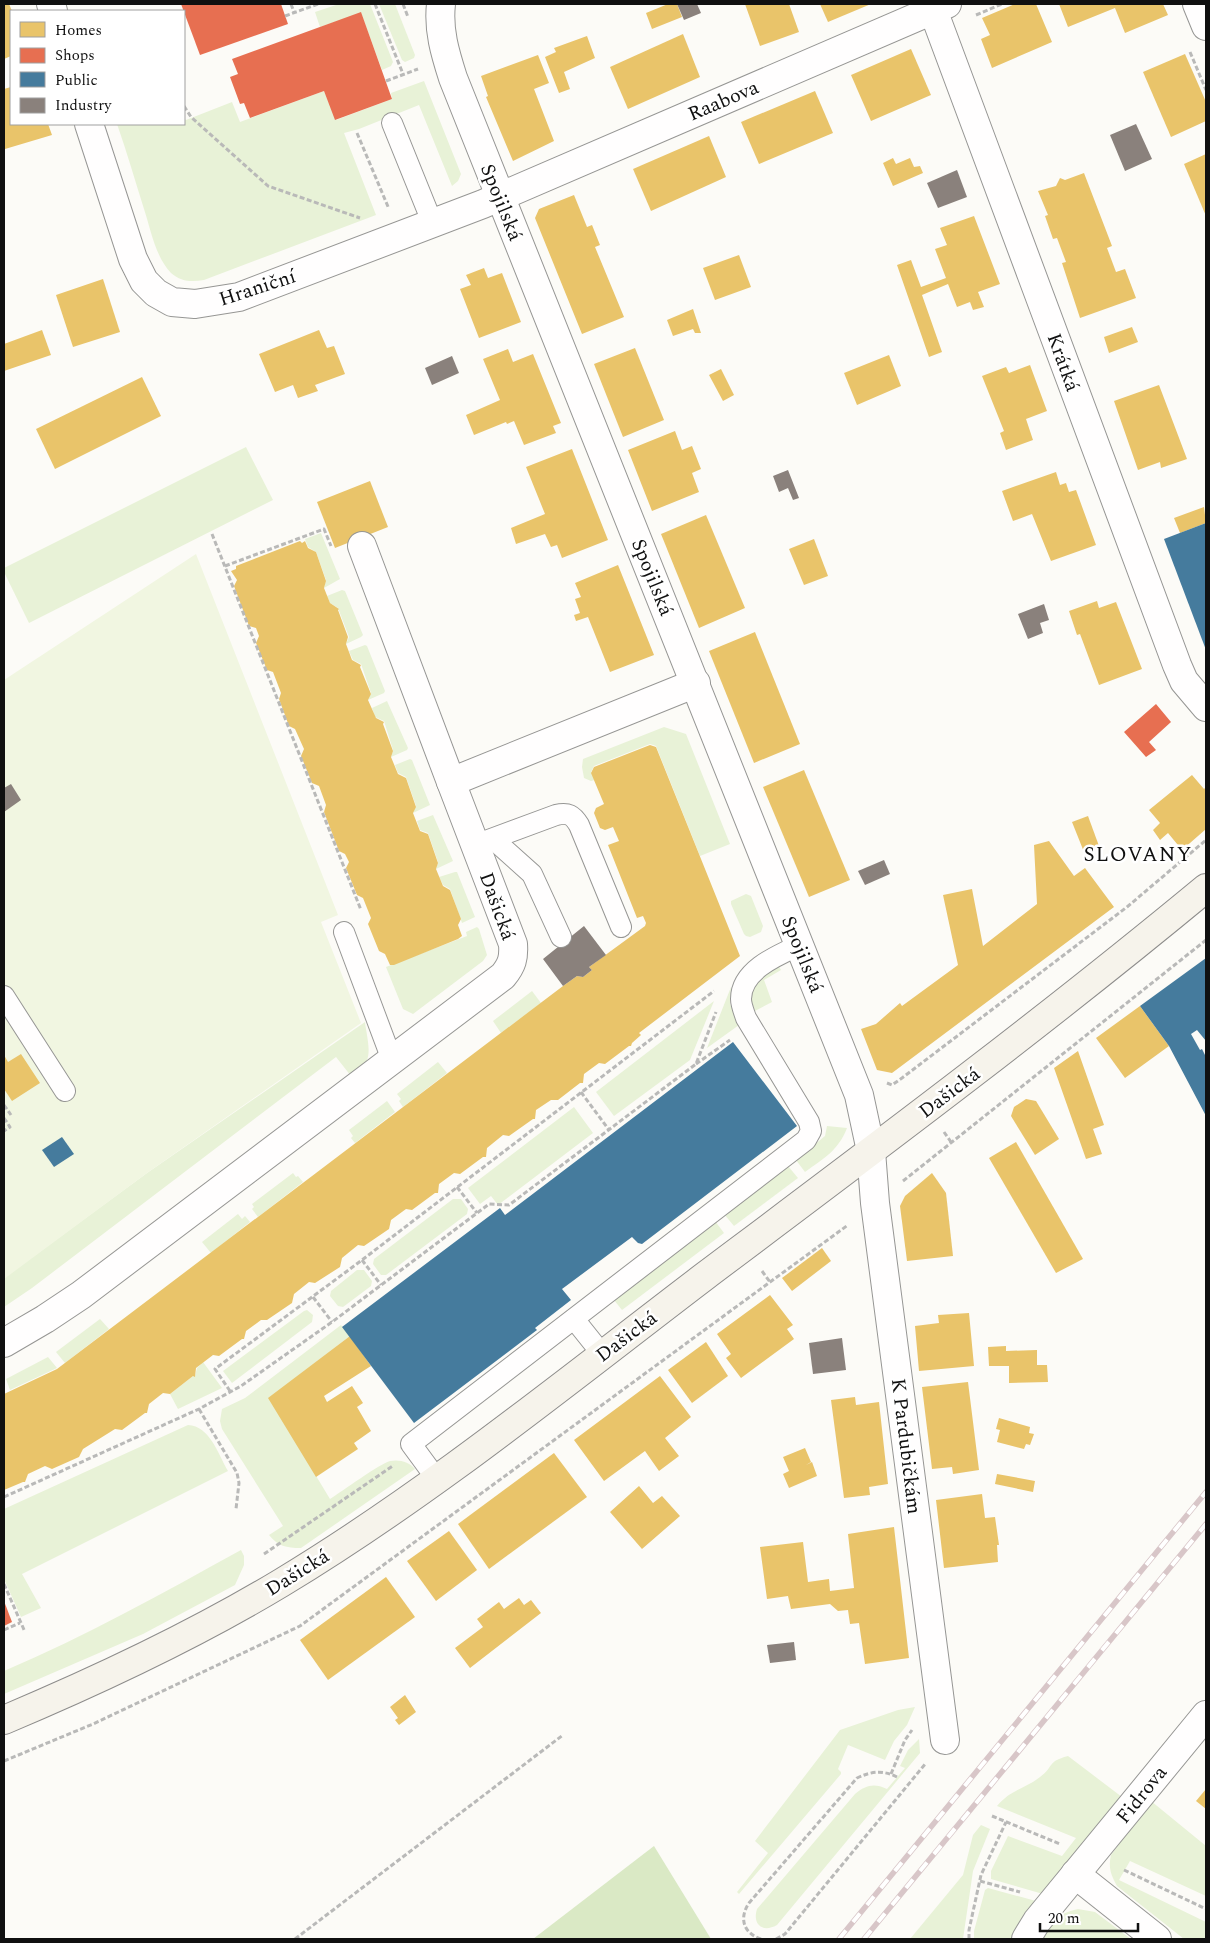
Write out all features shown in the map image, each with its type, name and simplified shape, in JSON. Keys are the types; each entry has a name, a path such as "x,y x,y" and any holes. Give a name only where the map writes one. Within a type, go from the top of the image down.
{"main road":[{"name":"Dašická","path":"4,1720 125,1666 223,1617 343,1544 436,1478 871,1151 1001,1052 1206,888"}],"street":[{"path":"423,4 453,78"},
{"name":"Spojilská","path":"441,4 441,39 453,78 859,1095 871,1151"},
{"path":"1197,4 1206,26"},
{"name":"Raabova","path":"500,196 949,11"},
{"name":"Krátká","path":"949,11 1177,666 1184,680 1206,707"},
{"name":"Hraniční","path":"89,125 137,266 144,281 156,293 172,302 195,304 239,297 500,196"},
{"name":"Dašická","path":"4,1343 81,1295 492,985 511,966 514,956 513,944 484,842 451,782 362,546"},
{"path":"451,782 696,683"},
{"name":"K Pardubičkám","path":"871,1151 875,1203 946,1740"},
{"name":"Fidrova","path":"1026,1939 1051,1903 1206,1715"},
{"path":"1075,1874 1157,1939"}],"lane":[{"path":"392,123 432,222"},
{"path":"484,842 556,815 569,814 579,825 621,927"},
{"path":"484,842 532,874 561,938"},
{"path":"344,932 392,1060"},
{"path":"436,1478 411,1444 806,1140 811,1131 809,1122 750,1025 741,1000 743,986 751,974 763,965 800,945"},
{"path":"4,996 65,1091"},
{"path":"574,1319 602,1354"}],"path":[{"path":"291,4 294,12"},
{"path":"285,16 318,4"},
{"path":"375,4 403,74"},
{"path":"949,11 1002,4"},
{"path":"386,81 420,68"},
{"path":"185,108 191,117 268,186 364,219"},
{"path":"357,133 391,215"},
{"path":"225,566 324,529 333,550"},
{"path":"212,534 362,915"},
{"path":"880,1081 892,1085 902,1078 1127,907 1206,840"},
{"path":"661,1363 838,1232 1206,940"},
{"path":"230,1391 215,1369 362,1260 719,988"},
{"path":"696,1064 717,1009"},
{"path":"4,1498 199,1408 241,1386 332,1322 489,1204 508,1205 750,1025"},
{"path":"581,1092 609,1130"},
{"path":"4,1105 10,1115"},
{"path":"4,1118 10,1127 4,1131"},
{"path":"457,1187 477,1213"},
{"path":"362,1260 382,1285"},
{"path":"313,1297 332,1322"},
{"path":"199,1408 237,1473 239,1483 236,1509"},
{"path":"264,1554 415,1450"},
{"path":"4,1584 24,1632"},
{"path":"4,1630 20,1623"},
{"path":"891,1774 905,1740 912,1731"},
{"path":"295,1939 563,1735"},
{"path":"783,1939 785,1934 946,1740"},
{"path":"761,1939 748,1930 743,1922 743,1914 749,1903 857,1778 869,1772 882,1771 897,1777"},
{"path":"992,1816 1068,1847"},
{"path":"969,1939 969,1930 980,1881 1006,1822"},
{"path":"1124,1870 1206,1909"},
{"path":"980,1881 1051,1903"},
{"path":"776,1939 785,1934"}],"green space":[{"path":"339,4 370,4 393,62 391,66 382,70 361,13 320,27 315,12"},
{"path":"379,4 395,4 415,55 414,58 405,62 402,60"},
{"path":"424,81 461,174 458,181 452,186 419,105 344,133 376,215 204,280 183,280 171,273 161,259 154,243 117,125 185,125 185,120 232,102 240,122 324,91 336,120 392,99 391,93"},
{"path":"246,447 273,500 29,623 4,572 4,568"},
{"path":"321,533 340,579 324,588 326,580 316,552 308,547 305,539"},
{"path":"196,554 338,915 321,922 361,1023 147,1173 4,1279 4,680"},
{"path":"342,590 345,591 363,635 346,644 349,637 338,608 330,603 327,596"},
{"path":"365,645 385,691 368,700 371,693 361,664 353,660 349,651"},
{"path":"387,701 408,748 391,757 393,750 384,721 375,717 372,708"},
{"path":"664,727 686,734 730,844 700,856 656,746 650,744 594,766 591,772 595,780 591,781 584,778 583,759"},
{"path":"410,759 430,805 413,813 416,806 406,777 398,773 395,765"},
{"path":"433,815 453,861 436,869 438,862 428,833 420,830 417,821"},
{"path":"457,872 475,917 462,923 450,889 443,885 439,877"},
{"path":"746,894 751,896 763,926 761,932 750,937 744,934 731,904 731,901"},
{"path":"477,927 487,955 483,961 413,1014 403,1009 386,967 467,936 466,932"},
{"path":"778,965 781,970 764,980 772,1002 755,1011 752,1003 753,989 760,979"},
{"path":"731,987 730,1004 739,1025 707,1048"},
{"path":"532,991 541,1003 501,1033 493,1021"},
{"path":"714,1001 690,1060 614,1116 596,1092"},
{"path":"365,1022 369,1048 368,1058 363,1066 351,1076 336,1057 32,1288 4,1307 4,1278 147,1173"},
{"path":"438,1062 447,1073 403,1107 399,1101 401,1099 397,1094"},
{"path":"387,1101 395,1112 355,1143 351,1138 353,1136 349,1130"},
{"path":"574,1107 593,1133 498,1205 491,1196 480,1204 468,1188"},
{"path":"827,1126 847,1128 835,1148 805,1172 796,1160 825,1136"},
{"path":"788,1166 798,1178 734,1226 724,1214"},
{"path":"293,1173 303,1182 258,1217 252,1209 254,1207 252,1204"},
{"path":"453,1199 461,1199 468,1209 467,1214 386,1275 381,1275 373,1264 374,1259"},
{"path":"238,1214 242,1219 245,1216 250,1222 211,1253 202,1242"},
{"path":"715,1221 724,1233 622,1310 614,1300"},
{"path":"357,1270 364,1270 372,1281 371,1286 343,1307 338,1306 330,1296 331,1291"},
{"path":"307,1310 313,1315 312,1322 232,1383 223,1371"},
{"path":"100,1319 109,1329 65,1363 56,1352"},
{"path":"341,1325 350,1336 269,1398 330,1499 390,1461 404,1462 415,1469 301,1548 287,1547 276,1542 269,1535 283,1526 222,1429 220,1421 222,1409 245,1398"},
{"path":"48,1357 57,1368 10,1390 6,1379"},
{"path":"203,1362 222,1388 178,1409 170,1394 195,1376 197,1368"},
{"path":"188,1425 202,1430 208,1436 228,1471 22,1574 41,1608 21,1617 4,1579 4,1509"},
{"path":"241,1550 244,1556 244,1565 235,1585 143,1634 4,1694 4,1671 94,1629"},
{"path":"915,1707 907,1725 894,1741 885,1760 848,1745 838,1769 841,1774 739,1894 737,1892 768,1853 755,1841 840,1730 898,1710"},
{"path":"919,1739 920,1753 777,1925 767,1928 760,1926 756,1919 757,1909 855,1794 870,1786 887,1789 905,1768 900,1766 908,1750"},
{"path":"1068,1756 1122,1797 1043,1894 991,1879 991,1871 1008,1836 1062,1856 1076,1838 997,1806 1002,1800 1040,1777 1053,1762"},
{"path":"1151,1801 1206,1846 1206,1896 1130,1861 1119,1880 1206,1922 1206,1939 1184,1939 1117,1886 1112,1875 1110,1868 1111,1855"},
{"path":"981,1825 990,1829 973,1871 963,1939 910,1939 963,1875 973,1835"},
{"path":"654,1846 711,1939 533,1939"},
{"path":"988,1888 1036,1901 1012,1939 974,1939 974,1931 985,1890"},
{"path":"1078,1909 1095,1912 1131,1939 1039,1939 1059,1916"}],"building: Homes":[{"path":"4,4 9,4 12,10 10,10 10,56 4,59"},
{"path":"668,4 677,4 682,17 652,29 646,13"},
{"path":"745,4 789,4 799,32 760,46"},
{"path":"820,4 871,4 828,22"},
{"path":"1015,4 1036,4 1052,42 992,68 981,39 990,35 982,18"},
{"path":"1059,4 1163,4 1168,15 1125,33 1115,8 1068,27"},
{"path":"683,34 700,77 628,109 610,67"},
{"path":"587,36 595,58 564,72 570,89 559,93 545,57 556,52 554,48"},
{"path":"911,49 931,95 871,121 851,75"},
{"path":"1185,54 1206,102 1206,121 1171,137 1143,72"},
{"path":"538,55 549,83 534,89 554,141 513,161 486,97 488,96 481,76"},
{"path":"10,87 10,125 48,125 52,135 5,149 4,89"},
{"path":"815,91 833,133 759,164 741,122"},
{"path":"709,136 726,177 651,211 633,169"},
{"path":"1206,154 1206,216 1184,164"},
{"path":"893,158 896,164 910,158 914,167 920,166 923,173 893,186 883,163"},
{"path":"1084,173 1112,246 1107,248 1116,272 1125,269 1136,298 1080,318 1062,263 1066,262 1057,238 1053,239 1045,216 1048,215 1038,191 1056,186 1060,178 1065,180"},
{"path":"574,195 587,227 592,225 600,245 595,247 624,317 582,334 535,218 539,209"},
{"path":"974,216 1000,284 978,292 984,307 973,310 970,302 957,307 948,284 922,295 942,352 929,357 897,265 911,260 921,287 946,278 935,249 947,245 940,228"},
{"path":"739,255 751,287 715,300 703,268"},
{"path":"484,268 488,278 502,273 521,322 479,338 460,289 471,285 466,275"},
{"path":"103,279 120,332 73,347 56,295"},
{"path":"693,309 701,333 695,333 693,329 673,336 667,320"},
{"path":"1132,327 1138,342 1109,353 1104,337"},
{"path":"42,330 51,355 4,371 4,344"},
{"path":"319,330 327,348 334,346 345,374 315,385 318,391 298,398 293,385 275,392 259,354"},
{"path":"635,348 664,420 623,437 594,364"},
{"path":"508,349 513,362 533,354 561,423 553,426 556,433 524,445 514,421 507,424 506,422 474,435 466,415 500,400 483,359"},
{"path":"889,355 901,386 857,405 844,373"},
{"path":"1030,365 1047,411 1026,419 1033,440 1006,450 1000,433 1004,431 982,376 1006,367 1009,373"},
{"path":"721,369 734,395 723,401 709,375"},
{"path":"142,377 161,416 55,469 36,429"},
{"path":"1159,385 1187,459 1161,468 1160,462 1138,470 1114,401"},
{"path":"675,431 682,450 692,446 701,469 692,473 699,492 652,511 628,450"},
{"path":"572,449 608,540 562,558 557,545 551,547 545,534 516,544 511,528 545,514 526,467"},
{"path":"1056,472 1060,485 1066,483 1069,492 1076,490 1096,545 1051,561 1032,514 1013,521 1002,491"},
{"path":"370,481 388,527 335,548 317,502"},
{"path":"1204,507 1206,523 1180,533 1174,518"},
{"path":"706,515 745,608 699,628 661,534"},
{"path":"814,539 828,576 804,585 789,549"},
{"path":"300,541 302,543 305,541 308,548 316,552 326,581 324,588 330,603 339,609 348,637 346,644 352,660 361,665 360,667 371,694 368,700 376,718 384,722 383,724 393,751 391,757 398,774 406,778 416,807 413,813 420,831 428,834 438,863 436,869 443,886 450,890 461,919 458,925 462,936 458,939 394,965 390,965 385,954 379,951 368,924 371,918 363,898 357,895 346,868 349,862 345,854 339,851 324,812 326,805 319,786 312,783 301,756 304,749 295,729 289,726 279,699 281,693 273,672 267,670 256,643 259,636 256,628 249,626 234,586 237,580 231,571 236,569 236,566"},
{"path":"618,565 654,655 610,672 588,617 576,621 574,615 580,613 575,599 581,597 575,583"},
{"path":"1097,601 1099,608 1116,602 1142,669 1099,685 1080,634 1077,635 1069,611"},
{"path":"755,632 800,744 754,763 709,651"},
{"path":"650,745 656,747 740,956 639,1033 641,1035 631,1046 605,1064 599,1063 584,1074 583,1083 580,1083 558,1100 551,1100 536,1110 535,1119 509,1136 503,1135 487,1148 486,1157 483,1157 460,1174 454,1173 439,1184 438,1193 435,1193 412,1210 406,1209 391,1220 389,1229 364,1246 358,1245 342,1258 340,1267 315,1283 309,1282 294,1294 292,1303 267,1320 261,1320 246,1331 244,1339 219,1356 213,1355 196,1368 195,1377 193,1376 170,1394 163,1393 149,1404 147,1413 122,1430 115,1429 83,1449 79,1457 52,1469 45,1466 28,1474 25,1482 4,1490 4,1394 57,1369 563,986 577,976 583,977 592,970 589,967 645,926 646,923 643,916 637,918 608,845 619,841 613,827 605,830 600,828 594,813 596,808 604,804 591,773 594,767"},
{"path":"804,770 850,880 809,897 763,787"},
{"path":"1192,775 1204,789 1206,787 1206,829 1182,850 1168,833 1160,840 1153,830 1160,823 1149,810"},
{"path":"1088,816 1099,846 1084,852 1072,822"},
{"path":"1049,841 1074,876 1085,868 1114,907 892,1073 877,1070 861,1029 876,1024 900,1003 902,1006 958,965 943,895 972,889 983,946 1037,904 1034,845"},
{"path":"1140,1006 1169,1046 1125,1078 1096,1038"},
{"path":"1078,1051 1104,1125 1093,1129 1102,1154 1086,1159 1054,1068"},
{"path":"21,1054 40,1083 12,1101 4,1089 4,1055 8,1062"},
{"path":"1026,1099 1036,1101 1059,1139 1035,1155 1011,1116 1014,1107"},
{"path":"1016,1142 1083,1259 1056,1273 989,1158"},
{"path":"932,1173 946,1193 953,1256 907,1261 900,1206 905,1196"},
{"path":"822,1248 831,1261 792,1291 782,1278"},
{"path":"770,1295 793,1325 787,1329 794,1339 741,1378 726,1358 731,1354 717,1334"},
{"path":"969,1313 974,1366 919,1371 915,1326 939,1323 938,1315"},
{"path":"350,1336 371,1366 324,1396 327,1402 352,1386 363,1403 357,1407 371,1431 354,1443 358,1449 316,1477 268,1398"},
{"path":"706,1342 728,1376 692,1403 668,1370"},
{"path":"1006,1346 1006,1351 1037,1350 1037,1365 1047,1365 1048,1382 1009,1383 1009,1366 989,1366 988,1347"},
{"path":"660,1376 691,1417 665,1438 679,1456 659,1471 645,1451 604,1481 574,1440"},
{"path":"968,1382 979,1470 953,1474 952,1467 932,1469 922,1387"},
{"path":"855,1397 856,1405 879,1402 888,1484 869,1487 870,1495 844,1498 831,1400"},
{"path":"999,1418 1030,1427 1029,1433 1034,1434 1030,1445 1026,1444 1024,1449 997,1442 1000,1430 996,1429"},
{"path":"805,1448 811,1462 806,1465 812,1462 817,1476 789,1488 783,1474 789,1471 783,1457"},
{"path":"554,1453 587,1497 489,1569 458,1524"},
{"path":"997,1474 1035,1481 1033,1492 995,1484"},
{"path":"639,1486 653,1503 662,1496 680,1516 642,1549 610,1512"},
{"path":"982,1494 985,1518 995,1517 999,1545 997,1545 998,1562 944,1568 936,1500"},
{"path":"894,1527 909,1658 865,1664 859,1623 850,1624 848,1610 838,1611 830,1604 791,1609 788,1596 767,1599 760,1547 803,1542 808,1582 829,1579 830,1591 854,1588 848,1534"},
{"path":"449,1531 477,1570 436,1601 407,1561"},
{"path":"386,1577 415,1617 328,1680 300,1640"},
{"path":"519,1598 524,1605 531,1600 541,1613 470,1668 455,1648 483,1627 477,1619 499,1602 504,1609"},
{"path":"405,1695 416,1712 399,1725 395,1720 398,1718 390,1707"},
{"path":"1206,1789 1206,1809 1196,1801"}],"building: Shops":[{"path":"181,4 281,4 288,24 200,55 185,10"},
{"path":"361,12 392,99 335,120 324,91 250,118 244,103 240,104 230,77 238,74 232,59"},
{"path":"1156,704 1171,722 1149,742 1156,750 1146,757 1124,732"},
{"path":"4,1601 12,1622 4,1626"}],"building: Public":[{"path":"1206,523 1206,650 1164,539"},
{"path":"1206,958 1206,1041 1197,1030 1191,1034 1206,1057 1206,1116 1169,1046 1140,1006"},
{"path":"733,1042 797,1126 642,1244 632,1237 562,1289 571,1300 535,1328 537,1330 414,1423 342,1327 500,1208 505,1215"},
{"path":"62,1137 74,1154 54,1167 42,1150"}],"building: Industry":[{"path":"677,4 697,4 701,13 684,20"},
{"path":"1136,124 1152,159 1125,171 1110,135"},
{"path":"957,170 967,197 938,208 927,183"},
{"path":"452,356 459,373 432,385 425,368"},
{"path":"788,470 799,498 793,500 788,488 779,492 773,476"},
{"path":"1044,604 1049,620 1040,623 1043,633 1028,639 1018,614"},
{"path":"11,784 21,800 4,812 4,788"},
{"path":"884,860 890,874 865,885 858,871"},
{"path":"584,926 606,955 589,967 592,970 583,977 577,976 563,986 543,959"},
{"path":"842,1338 846,1370 813,1374 809,1343"},
{"path":"794,1642 796,1660 770,1663 767,1645"}],"railway":[{"path":"839,1939 1206,1492"},
{"path":"864,1939 1206,1524"}],"district":[{"name":"SLOVANY","path":"1138,854"}]}
